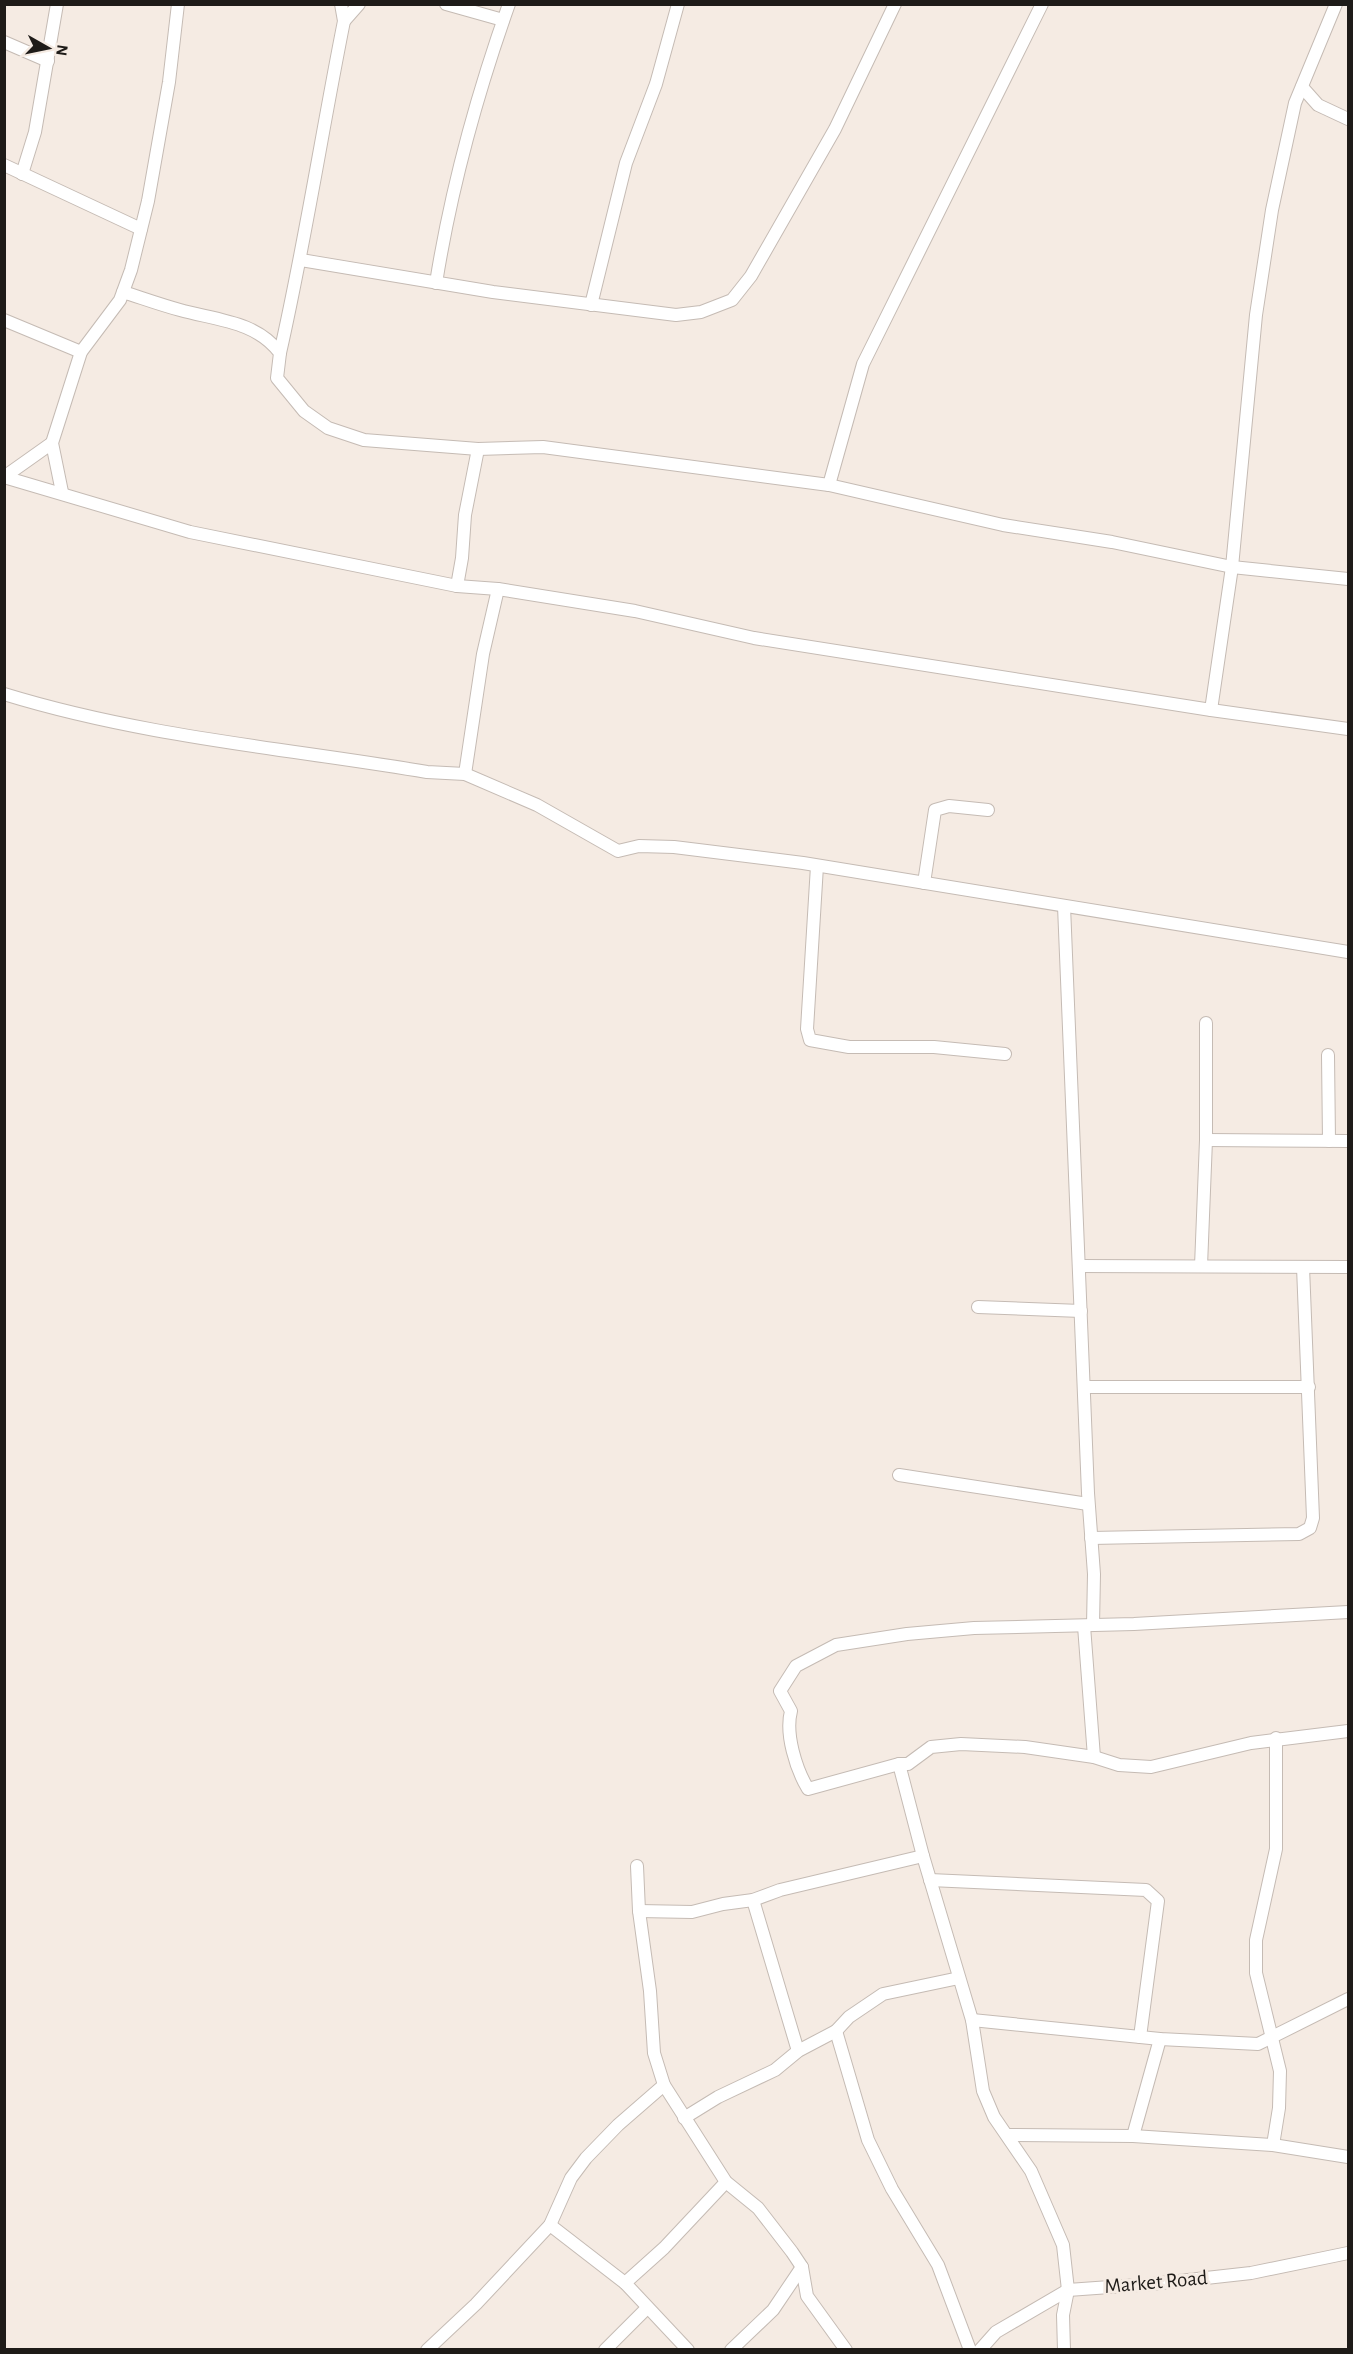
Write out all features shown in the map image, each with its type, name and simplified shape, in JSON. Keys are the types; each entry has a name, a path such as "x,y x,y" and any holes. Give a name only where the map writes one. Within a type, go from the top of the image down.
{"street":[{"path":"22,174 35,132 57,4"},
{"path":"62,492 52,443 81,352 120,300 123,292 141,229 169,82 178,4"},
{"path":"341,4 344,21 322,127 301,260 280,353 277,378 304,411 328,428 364,440 478,449 543,447 829,485 1003,525 1112,542 1232,567 1348,579"},
{"path":"344,21 359,4"},
{"path":"446,4 503,20"},
{"path":"436,283 445,226 509,4"},
{"path":"591,305 626,164 656,84 678,4"},
{"path":"301,260 436,283 676,315 700,312 732,300 751,276 835,129 895,4"},
{"path":"829,485 863,364 1042,4"},
{"path":"1211,710 1232,567 1256,315 1272,210 1295,103 1336,4"},
{"path":"4,42 48,61"},
{"path":"1302,87 1318,105 1348,119"},
{"path":"4,165 141,229"},
{"path":"123,292 179,310 248,327 270,340 280,353"},
{"path":"4,320 81,352"},
{"path":"4,477 52,443"},
{"path":"457,586 462,558 465,514 478,449"},
{"path":"4,477 62,492 190,532 457,586 498,589 635,611 754,638 1211,710 1348,729"},
{"path":"465,774 483,654 498,589"},
{"path":"4,694 67,713 141,730 427,772 465,774 537,805 618,851 639,846 675,847 817,866 1348,952"},
{"path":"924,883 935,810 949,806 988,810"},
{"path":"817,866 807,1029 810,1040 849,1047 934,1047 1005,1054"},
{"path":"1065,906 1088,1504 1094,1574 1088,1625 1094,1757"},
{"path":"1201,1266 1206,1140 1206,1023"},
{"path":"1328,1055 1329,1141"},
{"path":"1206,1140 1348,1142"},
{"path":"1079,1266 1348,1267"},
{"path":"1091,1538 1299,1534 1310,1528 1313,1518 1303,1267"},
{"path":"978,1307 1081,1311"},
{"path":"1084,1387 1308,1387"},
{"path":"899,1475 1088,1504"},
{"path":"1348,1612 1088,1625 974,1628 907,1634 836,1645 796,1666 780,1691 791,1711 788,1723 808,1789 900,1764 908,1764 931,1748 961,1744 1025,1747 1094,1757 1119,1765 1151,1767 1204,1752 1276,1738 1348,1731"},
{"path":"1273,2145 1279,2108 1280,2071 1256,1973 1256,1940 1276,1849 1276,1738"},
{"path":"900,1764 923,1856 972,2020 983,2091 994,2117 1031,2171 1063,2245 1068,2290 1063,2315 1064,2349"},
{"path":"639,1911 692,1912 723,1904 753,1900 780,1890 923,1856"},
{"path":"638,1866 639,1911 650,1991 654,2053 664,2085 726,2182 758,2208 802,2267 807,2296 828,2328 846,2349"},
{"path":"930,1880 1146,1890 1154,1895 1158,1901 1140,2037"},
{"path":"753,1900 798,2051"},
{"path":"684,2118 718,2097 775,2070 798,2051 836,2031 849,2017 884,1994 958,1978"},
{"path":"972,2020 1160,2039 1258,2044 1273,2039 1348,1999"},
{"path":"836,2031 868,2140 892,2189 938,2265 970,2349"},
{"path":"1133,2136 1160,2039"},
{"path":"427,2349 476,2304 550,2224 571,2178 585,2158 618,2125 664,2085"},
{"path":"1006,2135 1133,2136 1273,2145 1348,2157"},
{"path":"625,2283 664,2248 726,2182"},
{"path":"550,2224 625,2283 687,2349"},
{"name":"Market Road","path":"980,2349 996,2332 1068,2290 1251,2273 1348,2253"},
{"path":"731,2349 773,2310 802,2267"},
{"path":"605,2349 647,2308"}]}
